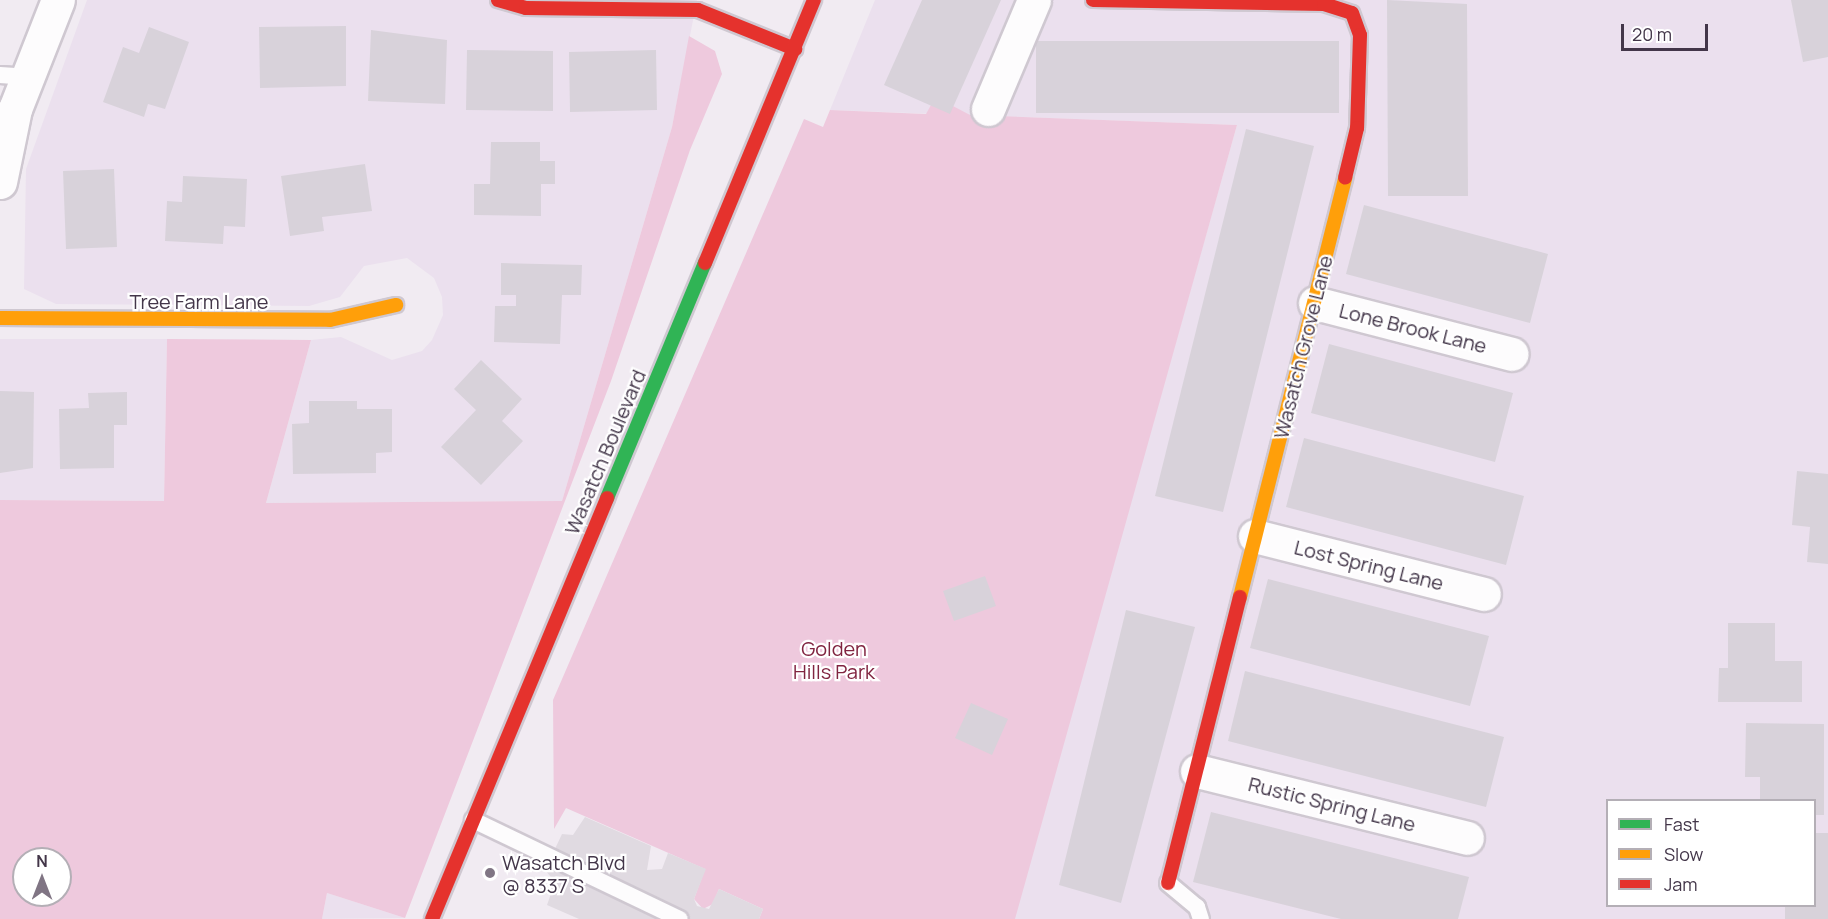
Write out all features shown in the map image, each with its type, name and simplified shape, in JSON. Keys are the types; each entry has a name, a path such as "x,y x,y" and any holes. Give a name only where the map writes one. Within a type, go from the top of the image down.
{"street":[{"path":"0,182 15,109 15,76 58,0"},
{"path":"498,0 526,8 698,10 795,49"},
{"name":"Wasatch Boulevard","path":"432,919 814,0"},
{"path":"988,110 1034,0"},
{"name":"Wasatch Grove Lane","path":"1093,0 1324,4 1352,13 1360,35 1357,128 1168,883"},
{"name":"Lone Brook Lane","path":"1315,303 1512,354"},
{"name":"Tree Farm Lane","path":"0,318 330,320 396,305"},
{"name":"Lost Spring Lane","path":"1255,536 1484,594"},
{"name":"Rustic Spring Lane","path":"1197,771 1467,837"}],"lane":[{"path":"473,820 680,919"},
{"name":"Wasatch Grove Lane","path":"1168,883 1197,907 1201,919"}],"shaded area":[{"path":"87,0 697,0 672,127 562,501 266,503 311,340 341,337 392,360 422,351 432,340 443,315 442,297 434,278 407,258 364,266 340,297 309,306 56,304 24,289 26,169"},
{"path":"875,0 1828,0 1828,919 1013,919 1237,125 830,110"},
{"path":"0,339 167,339 164,501 0,500"},
{"path":"585,817 651,846 647,870 662,869 668,853 706,869 694,899 697,906 709,909 719,889 763,909 759,919 579,919 547,905 555,882 545,870 562,834 573,835"},
{"path":"327,893 405,918 322,919"}],"green space":[{"path":"689,36 715,51 722,74 690,150 611,381 405,918 327,893 322,919 0,919 0,500 164,501 167,339 311,340 266,503 562,501 672,127"},
{"name":"Golden Hills Park","path":"931,105 951,105 970,115 1237,125 1015,919 759,919 763,909 719,889 713,904 703,909 694,899 705,869 566,808 554,829 553,700 804,119 823,127 830,110 926,114"}],"building":[{"path":"922,0 1001,0 950,114 884,85"},
{"path":"1387,0 1467,4 1468,196 1388,196"},
{"path":"1791,0 1828,0 1828,57 1803,62"},
{"path":"346,26 346,86 260,88 259,27"},
{"path":"149,27 189,42 165,109 148,104 144,117 103,102 123,47 139,53"},
{"path":"371,30 447,40 445,104 368,101"},
{"path":"1036,41 1339,41 1339,113 1036,113"},
{"path":"467,50 553,51 553,111 466,110"},
{"path":"656,50 657,110 570,112 569,52"},
{"path":"1246,129 1314,146 1223,512 1155,496"},
{"path":"491,142 540,142 540,161 555,161 555,184 541,184 541,216 474,215 474,184 490,184"},
{"path":"365,164 372,211 322,217 324,231 290,236 281,176"},
{"path":"114,169 117,247 66,249 63,171"},
{"path":"183,176 247,179 245,227 224,226 223,244 165,241 167,201 182,202"},
{"path":"1364,205 1548,254 1530,323 1346,274"},
{"path":"501,263 582,265 581,295 562,295 560,344 494,342 495,306 516,306 516,295 501,295"},
{"path":"1329,344 1513,393 1495,462 1311,413"},
{"path":"481,360 522,399 502,421 523,441 481,485 441,447 476,410 454,389"},
{"path":"0,391 34,392 33,468 0,473"},
{"path":"127,392 127,425 114,425 114,468 60,469 59,409 89,408 88,393"},
{"path":"309,401 357,401 357,409 392,409 392,452 376,453 376,473 293,474 292,424 309,423"},
{"path":"1304,438 1524,496 1506,565 1286,507"},
{"path":"1797,471 1828,474 1828,564 1807,562 1810,527 1792,525"},
{"path":"985,576 996,606 954,621 943,591"},
{"path":"1268,579 1489,636 1470,706 1250,648"},
{"path":"1126,610 1195,627 1121,903 1059,885"},
{"path":"1728,623 1775,623 1775,661 1802,661 1802,702 1718,702 1719,668 1728,668"},
{"path":"1245,671 1504,737 1486,807 1228,741"},
{"path":"971,703 1008,719 992,755 955,738"},
{"path":"1746,723 1824,724 1824,815 1816,815 1816,799 1760,799 1760,777 1745,777"},
{"path":"1211,812 1469,877 1458,919 1341,919 1193,882"},
{"path":"1816,833 1828,833 1828,919 1785,919 1785,907 1816,907"}],"traffic: fast":[{"path":"607,498 705,263"}],"traffic: slow":[{"path":"1240,597 1345,178"},
{"path":"0,318 330,320 396,305"}],"traffic: jam":[{"path":"498,0 526,8 698,10 795,49"},
{"path":"705,263 814,0"},
{"path":"1093,0 1324,4 1352,13 1360,35 1357,128 1345,178"},
{"path":"432,919 607,498"},
{"path":"1168,883 1240,597"}],"place":[{"name":"Wasatch Blvd @ 8337 S","path":"490,873"}]}
